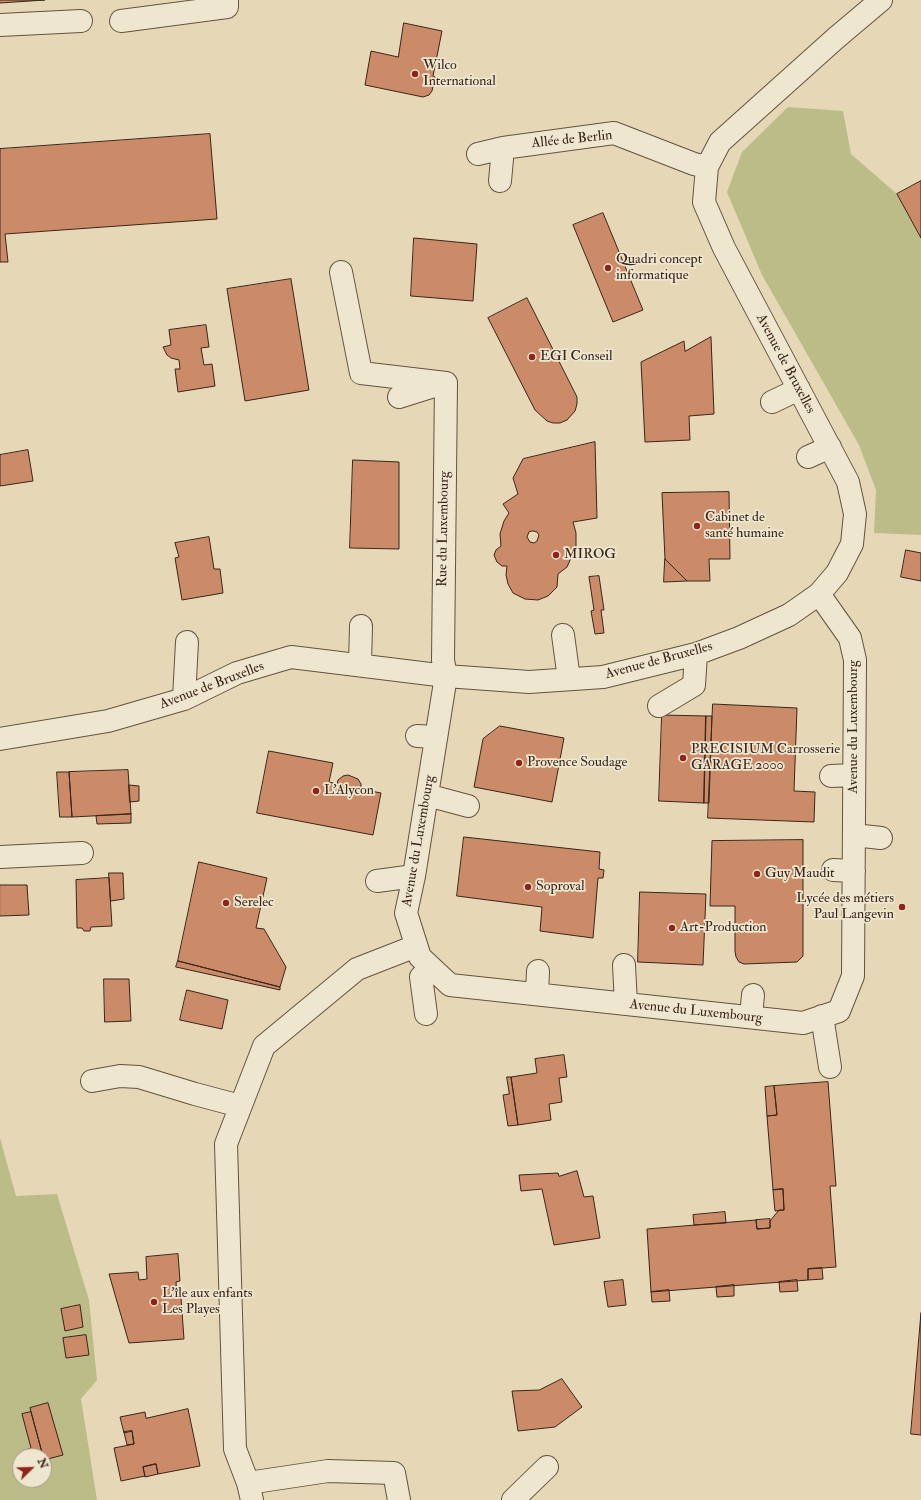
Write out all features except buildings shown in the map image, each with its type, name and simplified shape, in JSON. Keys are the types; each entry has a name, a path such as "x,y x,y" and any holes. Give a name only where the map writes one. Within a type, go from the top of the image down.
{"street":[{"path":"121,21 227,7 227,0"},
{"name":"Avenue de Bruxelles","path":"0,739 108,721 184,699 237,673 291,657 446,676 529,682 603,677 653,658 696,654 739,638 789,615 819,594 837,573 852,544 855,514 848,482 724,248 704,202 706,167 720,142 836,38 881,0"},
{"path":"0,25 81,21"},
{"name":"Allée de Berlin","path":"478,154 504,148 602,143 614,133 694,164 706,167"},
{"path":"500,181 504,148"},
{"path":"341,272 361,373 446,383"},
{"path":"399,397 446,383"},
{"name":"Rue du Luxembourg","path":"446,383 450,581 443,660 446,676"},
{"path":"772,402 798,389"},
{"path":"808,457 830,447"},
{"name":"Avenue du Luxembourg","path":"446,676 426,737 427,795 414,876 406,913 420,957 431,968 450,985 803,1023 839,1011 853,976 844,871 854,835 855,660 850,638 819,594"},
{"path":"360,665 361,626"},
{"path":"563,635 569,679"},
{"path":"184,699 187,642"},
{"path":"659,706 694,685 696,654"},
{"path":"831,776 854,775"},
{"path":"427,795 468,806"},
{"path":"854,835 881,838"},
{"path":"0,857 82,853"},
{"path":"377,881 414,876"},
{"path":"399,1500 394,1473 328,1471 250,1491 235,1449 226,1144 264,1046 357,969 416,946"},
{"path":"624,965 626,1004"},
{"path":"426,1014 421,977 431,968"},
{"path":"537,994 538,971"},
{"path":"751,1017 753,996"},
{"path":"822,1016 830,1067"},
{"path":"92,1081 120,1076 139,1077 240,1106"},
{"path":"513,1500 547,1468"}],"green space":[{"path":"788,107 843,111 851,154 897,194 921,238 921,535 874,533 876,490 859,445 762,275 727,192 742,152"},
{"path":"0,1138 16,1196 57,1194 89,1300 97,1380 81,1399 97,1500 0,1500"}],"place":[{"name":"Wilco International","path":"415,74"},
{"name":"Quadri concept informatique","path":"608,268"},
{"name":"EGI Conseil","path":"532,357"},
{"name":"Cabinet de santé humaine","path":"697,526"},
{"name":"MIROG","path":"556,555"},
{"name":"PRECISIUM Carrosserie GARAGE 2000","path":"683,758"},
{"name":"Provence Soudage","path":"519,763"},
{"name":"L'Alycon","path":"316,791"},
{"name":"Guy Maudit","path":"757,874"},
{"name":"Soproval","path":"528,887"},
{"name":"Serelec","path":"226,903"},
{"name":"Lycée des métiers Paul Langevin","path":"902,907"},
{"name":"Art-Production","path":"672,928"},
{"name":"L'île aux enfants Les Playes","path":"154,1302"}]}
